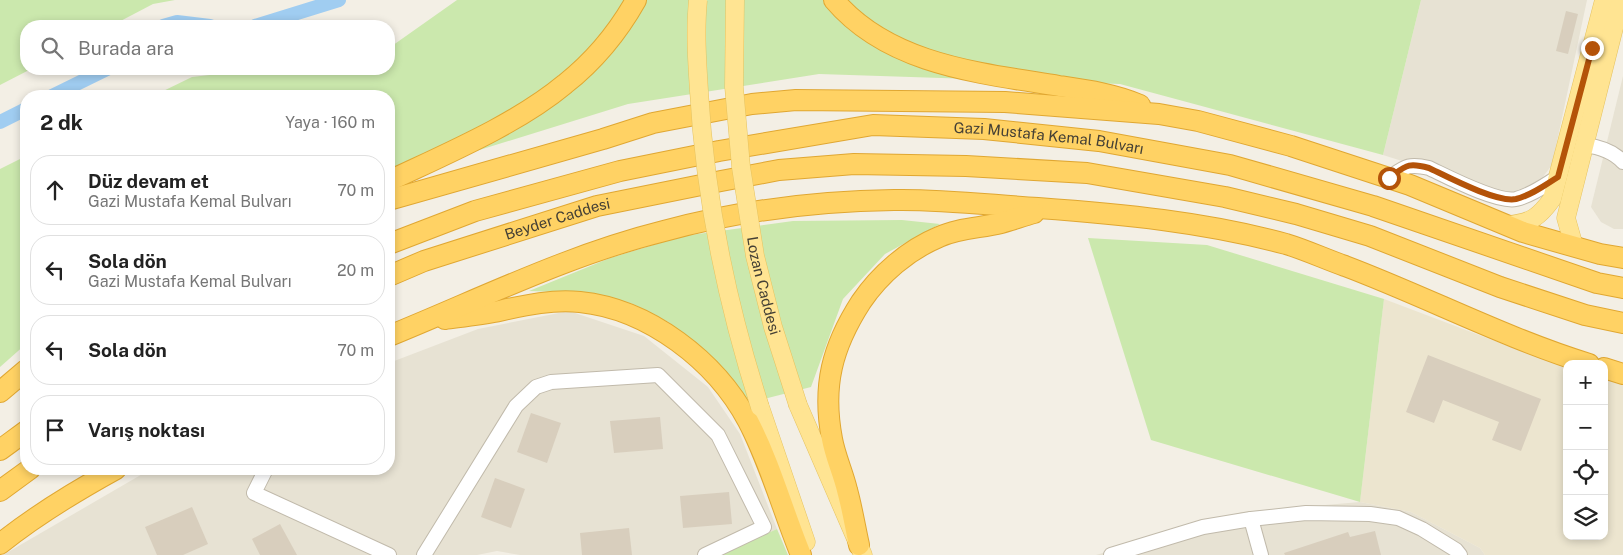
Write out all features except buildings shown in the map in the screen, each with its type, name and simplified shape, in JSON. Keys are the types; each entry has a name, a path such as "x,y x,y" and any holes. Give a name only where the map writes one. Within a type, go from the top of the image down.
{"highway":[{"path":"395,179 447,154 529,110 564,85 599,52 628,15 636,0"},
{"path":"834,0 845,14 890,45 910,54 962,68 1093,91 1127,100 1159,114"},
{"path":"395,198 654,123 752,104 796,100 1005,102 1159,114 1198,121 1282,144 1410,185 1523,232 1574,246 1619,255"},
{"name":"Gazi Mustafa Kemal Bulvarı","path":"719,151 873,126 984,129 1099,141 1230,166 1373,206 1597,283 1623,288"},
{"name":"Beyder Caddesi","path":"395,242 475,211 620,171 719,151"},
{"name":"Gazi Mustafa Kemal Bulvarı","path":"730,179 779,170 854,164 966,166 1087,173 1225,197 1296,214 1370,236 1500,287 1585,315 1623,323"},
{"name":"Beyder Caddesi","path":"395,273 424,261 597,206 730,179"},
{"path":"395,333 494,290 592,252 664,230 729,216 811,206 895,200 1123,215 1208,227 1287,245 1389,283 1516,338 1578,360"},
{"path":"861,550 847,489 832,440 828,399 830,370 848,323 868,292 894,265 930,242 939,237 965,229 1000,223 1048,209"},
{"path":"420,323 493,312 537,302 579,302 608,307 666,332 720,380 748,420 801,555"},
{"path":"1608,369 1623,374"},
{"path":"0,392 20,375"},
{"path":"0,450 20,435"},
{"path":"0,491 22,475"},
{"path":"0,544 26,524 105,475"}],"main road":[{"path":"698,0 698,70 701,130 710,201 727,294 742,352 810,555"},
{"name":"Lozan Caddesi","path":"735,0 734,87 741,167 755,256 773,327 798,404 861,550"},
{"path":"1508,225 1524,224 1542,212 1552,199 1604,0"},
{"path":"1574,246 1566,218 1621,0"}],"street":[{"path":"1585,145 1600,147 1623,162"},
{"path":"1389,178 1409,164 1429,168 1495,197 1514,200 1530,194 1558,177"},
{"path":"424,555 516,406 536,387 551,382 658,375 718,435 764,527 704,555"},
{"path":"263,475 254,493 389,555"},
{"path":"1111,555 1204,527 1251,519 1306,513 1370,514 1398,518 1422,529 1456,550 1460,555"},
{"path":"1251,519 1261,555"}],"shaded area":[{"path":"1421,0 1587,0 1552,165 1536,186 1514,193 1497,191 1383,155"},
{"path":"1623,76 1623,229 1614,229 1601,222 1591,207"},
{"path":"1384,299 1540,358 1563,365 1563,540 1608,540 1608,377 1623,380 1623,555 1485,555 1480,548 1411,512 1360,502"},
{"path":"569,311 644,336 708,387 740,434 777,529 719,555 520,555 497,551 477,555 3,555 141,475 395,475 395,361 478,329"},
{"path":"1360,502 1411,512 1480,548 1485,555 1096,555 1242,512"}],"green space":[{"path":"0,0 175,0 153,4 122,20 20,20 20,75 0,85"},
{"path":"457,0 1421,0 1383,155 1120,84 819,74 628,104 395,176 395,90 165,90 192,77 210,75 395,75 395,44"},
{"path":"20,159 20,349 0,367 0,169"},
{"path":"902,220 940,224 885,254 843,299 811,387 745,404 718,368 670,323 633,304 587,293 529,291 610,258 683,236 793,221"},
{"path":"1088,238 1207,245 1384,299 1360,502 1151,440"},
{"path":"777,529 788,555 719,555"}],"waterway":[{"path":"274,20 339,0"},
{"path":"64,90 95,75"},
{"path":"0,122 20,112"}],"route":[{"path":"1389,178 1409,164 1429,168 1495,197 1514,200 1530,194 1558,177 1592,48"}]}
